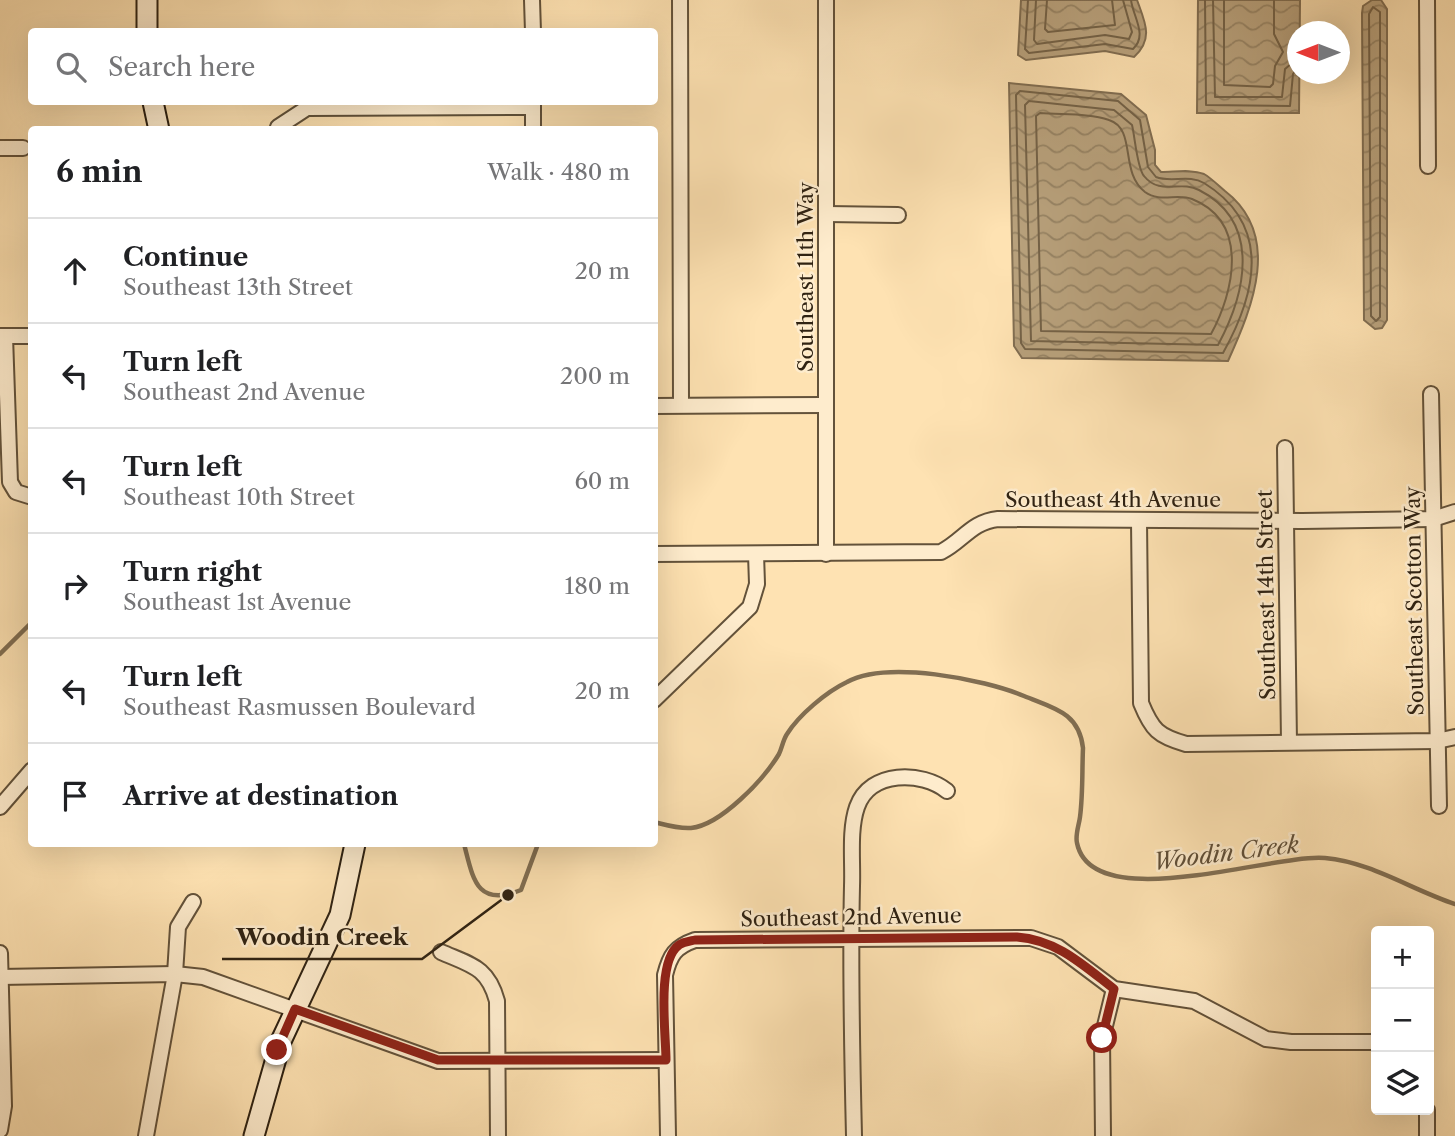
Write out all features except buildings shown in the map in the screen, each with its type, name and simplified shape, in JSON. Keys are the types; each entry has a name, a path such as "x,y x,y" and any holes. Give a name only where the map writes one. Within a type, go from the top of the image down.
{"street":[{"path":"147,0 147,28"},
{"path":"532,0 533,28"},
{"path":"680,0 681,405"},
{"name":"Southeast 11th Way","path":"826,0 826,554"},
{"path":"1427,0 1428,166"},
{"path":"154,105 158,126"},
{"path":"280,126 307,108 476,105"},
{"path":"533,105 533,126"},
{"path":"0,148 23,148"},
{"path":"827,214 898,215"},
{"path":"28,336 2,336 7,468 10,482 16,492 28,496"},
{"name":"Southeast Scotton Way","path":"1431,394 1439,806"},
{"path":"658,405 825,405"},
{"name":"Southeast 14th Street","path":"1285,448 1289,742"},
{"name":"Southeast 4th Avenue","path":"658,554 941,552 953,546 969,528 985,520 1286,522 1433,519 1455,512"},
{"path":"1139,521 1141,703 1149,723 1163,737 1186,744 1437,741 1455,737"},
{"path":"658,695 750,607 757,584 757,554"},
{"path":"0,807 28,775"},
{"path":"854,1136 851,939 854,829 861,798 870,789 894,778 924,778 936,782 947,792"},
{"path":"254,1136 274,1060 340,915 354,847"},
{"path":"146,1136 175,974 178,927 193,902"},
{"name":"Southeast 2nd Avenue","path":"666,1060 665,975 669,959 678,945 695,940 1031,938 1058,947 1114,989 1194,1001 1266,1038 1290,1042 1371,1042"},
{"path":"441,952 480,969 492,983 497,1001 498,1136"},
{"path":"0,953 4,1106 0,1130"},
{"path":"0,977 175,974 203,977 438,1060 666,1060 668,1136"},
{"path":"1103,1136 1102,1038 1114,989"},
{"path":"1427,1115 1427,1136"}],"water":[{"path":"1021,0 1137,0 1146,30 1144,44 1134,57 1105,51 1026,60 1018,55"},
{"path":"1198,0 1300,0 1300,21 1287,21 1287,84 1299,84 1299,113 1197,113"},
{"path":"1372,0 1381,0 1387,9 1387,320 1382,328 1375,329 1364,320 1362,13 1363,6"},
{"path":"1009,83 1121,94 1146,115 1155,150 1155,165 1161,172 1188,171 1204,174 1243,209 1253,228 1258,250 1257,272 1246,317 1228,361 1022,358 1014,346"}],"waterway":[{"name":"Woodin Creek","path":"0,654 28,626"},
{"name":"Woodin Creek","path":"658,823 691,828 703,825 728,810 752,788 772,764 798,719 839,686 864,676 886,673 935,674 1006,690 1054,708 1076,726 1083,748 1082,800 1077,843 1090,865 1115,876 1149,879 1325,858 1359,865 1455,904"},
{"name":"Woodin Creek","path":"465,847 474,878 486,892 494,895 506,895 521,890 537,847"}],"place":[{"name":"Woodin Creek","path":"508,895"}],"route":[{"path":"277,1050 295,1009 438,1060 666,1060 665,975 669,959 678,945 695,940 882,937 1017,937 1031,938 1058,947 1114,989 1102,1038"}]}
